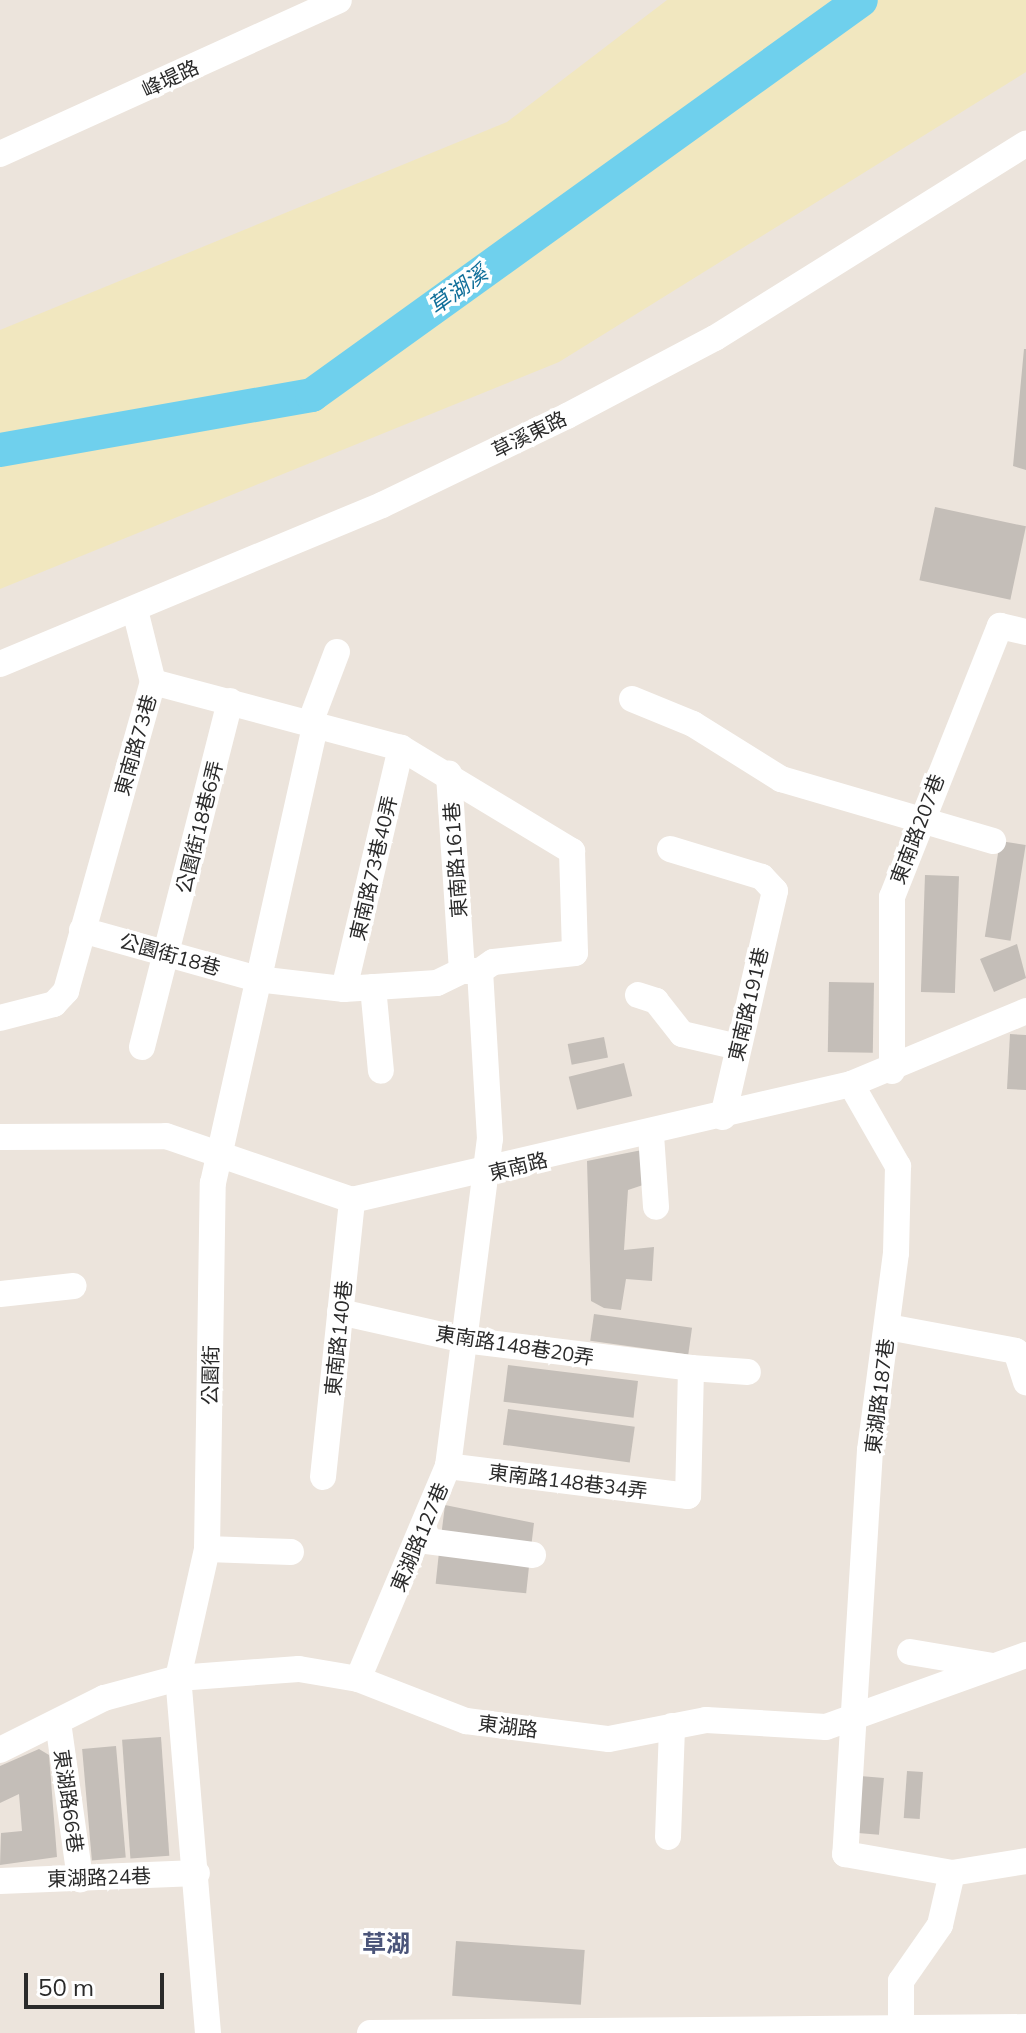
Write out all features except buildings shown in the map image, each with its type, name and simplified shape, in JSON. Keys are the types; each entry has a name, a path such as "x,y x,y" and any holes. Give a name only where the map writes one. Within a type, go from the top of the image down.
{"street":[{"name":"峰堤路","path":"0,154 339,0"},
{"name":"草溪東路","path":"0,664 382,505 567,416 715,338 1026,144"},
{"path":"135,610 153,682"},
{"name":"東南路207巷","path":"892,1071 892,897 918,824 1000,626 1026,632"},
{"name":"公園街","path":"208,2033 197,1873 178,1678 207,1549 219,1151 313,724 337,652"},
{"name":"東南路73巷","path":"0,1018 54,1004 66,991 153,682 401,748 449,773"},
{"path":"632,699 693,724 781,779 918,824 993,841"},
{"name":"公園街18巷6弄","path":"142,1047 230,701"},
{"name":"東南路73巷40弄","path":"344,989 401,748"},
{"name":"東南路161巷","path":"449,773 572,851 575,953"},
{"name":"東南路161巷","path":"449,773 490,1139 482,1175"},
{"name":"東南路191巷","path":"670,849 762,877 775,891 723,1117"},
{"name":"公園街18巷","path":"82,930 257,979 344,989 437,983 493,962 575,953"},
{"path":"373,987 381,1071"},
{"path":"638,995 656,1001 682,1034 738,1047"},
{"name":"東南路","path":"352,1200 482,1175 851,1084 892,1071 1026,1011"},
{"name":"東湖路187巷","path":"851,1084 898,1166 888,1327 870,1450 857,1720 845,1854 952,1873"},
{"path":"651,1135 656,1207"},
{"path":"0,1137 166,1136 219,1151 352,1200"},
{"name":"東湖路127巷","path":"358,1679 448,1466 482,1175"},
{"name":"東南路140巷","path":"323,1477 352,1200"},
{"path":"0,1294 74,1286"},
{"name":"東南路148巷20弄","path":"340,1312 464,1340 691,1368 748,1372"},
{"path":"888,1327 1016,1351 1026,1382"},
{"name":"東南路148巷34弄","path":"448,1466 688,1496 691,1368"},
{"path":"419,1540 533,1555"},
{"path":"207,1549 291,1552"},
{"path":"910,1652 993,1666"},
{"name":"東湖路","path":"0,1750 139,1684 178,1678 299,1669 358,1679 466,1721 609,1739 706,1720 797,1728 857,1720 1026,1655"},
{"name":"東湖路66巷","path":"58,1722 80,1879"},
{"path":"668,1837 672,1726"},
{"path":"900,2031 901,1981 940,1925 952,1873 1026,1861"},
{"name":"東湖路24巷","path":"0,1881 197,1873"},
{"path":"370,2033 900,2031 1026,2027"}],"sand":[{"path":"667,0 1026,0 1026,72 559,362 0,589 0,330 507,122"}],"waterway":[{"name":"草湖溪","path":"0,450 312,395 861,0"}],"district":[{"name":"草湖","path":"386,1944"}]}
